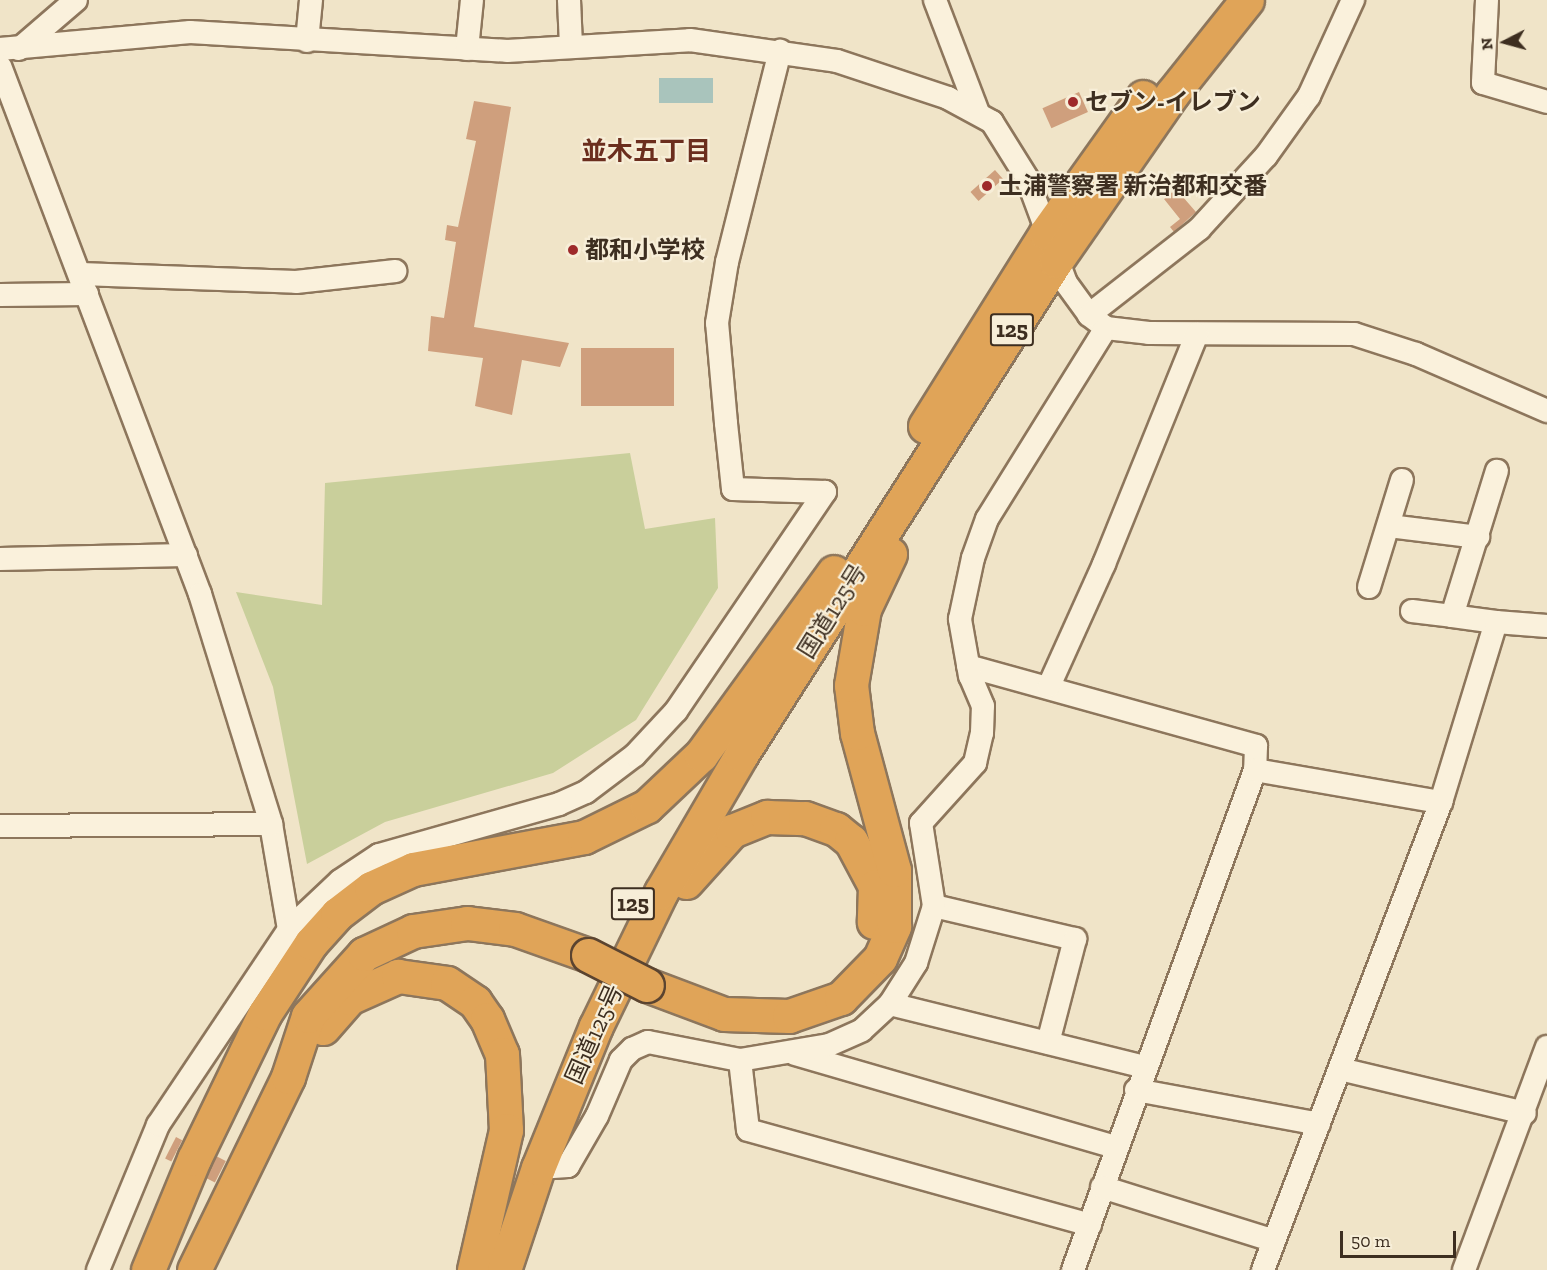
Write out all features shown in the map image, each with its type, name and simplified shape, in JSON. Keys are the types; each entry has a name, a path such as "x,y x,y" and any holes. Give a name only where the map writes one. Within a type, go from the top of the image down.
{"highway":[{"name":"国道125号","path":"504,1270 538,1168 596,1026 661,892 741,755 968,400 1113,136 1221,0"},
{"name":"国道125号","path":"483,1270 519,1165 620,930 685,810 838,566 1051,247 1247,0"},
{"path":"247,1058 343,950 374,928 407,915 449,908 488,909 532,917 724,1014 789,1016 841,998 880,958 894,926 896,890 890,848 857,733 851,685 856,639 875,584 968,400"},
{"path":"148,1270 194,1159 247,1058 265,1012 311,943 371,888 435,863 584,837 628,818 666,791 701,755 838,566"},
{"path":"596,1026 672,902 697,866 732,831 767,817 805,818 836,829 851,841 867,865 876,904 869,938 848,968 820,988 784,998 745,1000 650,977"},
{"path":"288,1077 293,1051 320,998 348,967 394,937 427,927 490,924 591,948"},
{"path":"194,1270 288,1077 334,1011 381,980 398,976 432,979 475,1002 502,1054 507,1104 506,1130 474,1270"}],"street":[{"path":"9,49 76,0"},
{"path":"307,42 310,0"},
{"path":"467,49 472,0"},
{"path":"570,0 571,46"},
{"path":"935,0 976,110 1014,152 1051,247 1098,322"},
{"path":"538,1168 568,1166 597,1116 621,1060 632,1049 648,1042 740,1060 788,1052 837,1041 862,1030 890,1004 916,963 934,906 921,823 975,763 983,706 968,666 960,619 973,558 987,519 1098,322 1198,229 1266,156 1309,96 1353,0"},
{"path":"1487,0 1483,83 1547,102"},
{"path":"9,49 190,32 307,42 467,49 690,40 780,51 837,61 976,110"},
{"path":"98,1270 158,1125 289,929 340,880 380,855 559,804 586,792 635,755 676,711 825,492 733,489 726,423 717,323 727,262 780,51"},
{"path":"0,66 186,555 271,824 289,929"},
{"path":"0,295 84,284 296,282 395,271"},
{"path":"1098,322 1197,334 1354,334 1416,354 1547,411"},
{"path":"1048,686 1104,564 1197,334"},
{"path":"1452,616 1497,471"},
{"path":"1369,587 1402,480"},
{"path":"1389,526 1478,537"},
{"path":"0,559 186,555"},
{"path":"1412,611 1547,626"},
{"path":"1263,1270 1441,802 1496,622"},
{"path":"968,666 1246,740 1256,746 1255,770 1144,1067 1073,1270"},
{"path":"1255,770 1441,802"},
{"path":"0,826 271,824"},
{"path":"934,906 1076,939 1048,1044"},
{"path":"890,1004 1144,1067"},
{"path":"1464,1270 1525,1113 1540,1089 1547,1047"},
{"path":"788,1052 1115,1147"},
{"path":"740,1060 748,1130 1090,1225"},
{"path":"1340,1069 1525,1113"},
{"path":"1136,1090 1318,1124"},
{"path":"1102,1187 1274,1241"}],"green space":[{"path":"630,453 645,529 715,518 718,588 636,720 553,773 385,822 307,864 273,687 236,592 322,605 325,483"}],"water":[{"path":"659,78 713,78 713,103 659,103"}],"building":[{"name":"セブン-イレブン","path":"1079,92 1088,112 1051,128 1042,108"},
{"path":"474,101 511,107 474,327 569,343 560,367 522,360 512,415 475,406 483,358 428,351 431,316 444,318 456,242 445,240 447,225 458,227 476,141 466,139"},
{"path":"995,170 1003,179 979,201 970,192"},
{"path":"1176,189 1196,212 1174,232 1170,227 1180,219 1164,199"},
{"path":"581,348 674,348 674,406 581,406"},
{"path":"176,1137 182,1140 171,1162 165,1158"},
{"path":"216,1156 226,1161 215,1182 205,1177"}],"place":[{"name":"セブン-イレブン","path":"1073,102"},
{"name":"土浦警察署 新治都和交番","path":"987,186"},
{"name":"都和小学校","path":"573,250"}],"district":[{"name":"並木五丁目","path":"646,152"}]}
